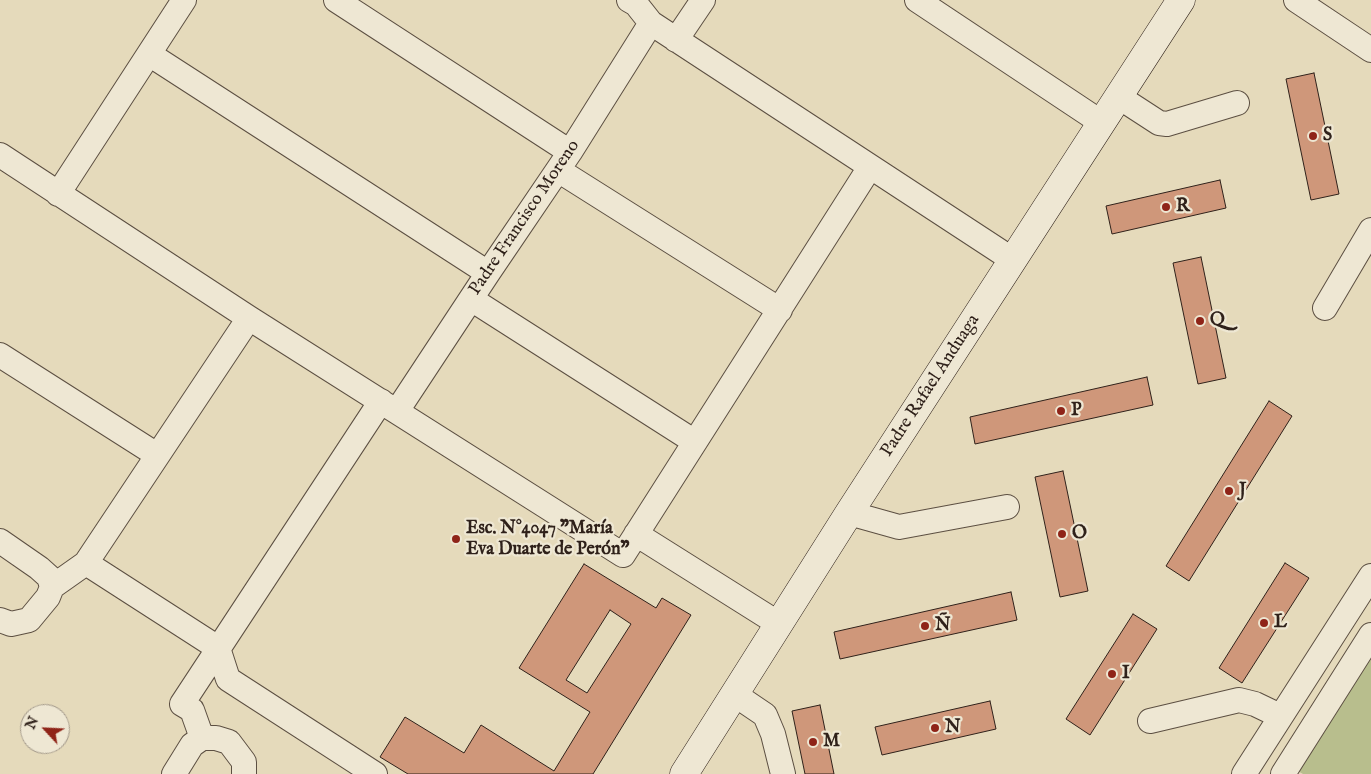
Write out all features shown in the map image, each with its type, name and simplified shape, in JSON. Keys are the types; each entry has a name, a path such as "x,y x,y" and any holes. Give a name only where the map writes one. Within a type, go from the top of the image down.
{"street":[{"path":"58,194 184,0"},
{"path":"336,0 780,310"},
{"path":"629,0 636,4 651,23 676,40 1013,260"},
{"path":"676,40 703,0"},
{"path":"916,0 1102,122"},
{"name":"Padre Rafael Anduaga","path":"684,774 849,513 1181,0"},
{"path":"1296,0 1371,50"},
{"name":"Padre Francisco Moreno","path":"202,738 192,710 182,704 218,648 389,406 471,299 564,161 651,23"},
{"path":"149,54 488,273"},
{"path":"1119,97 1159,123 1167,124 1237,103"},
{"path":"0,155 249,318 623,556 870,167"},
{"path":"1325,308 1371,230"},
{"path":"471,299 695,442"},
{"path":"0,620 11,624 29,620 48,597 52,587 86,563 249,318"},
{"path":"0,355 157,455"},
{"path":"849,513 899,527 1007,507"},
{"path":"636,534 779,624"},
{"path":"0,541 40,568 49,577 52,587"},
{"path":"86,563 218,648 228,679 375,774"},
{"path":"1244,774 1371,576"},
{"path":"1258,752 1287,773 1371,635"},
{"path":"734,694 765,715 774,734 783,774"},
{"path":"1150,721 1239,700 1255,704 1280,716"},
{"path":"174,774 192,745 202,738 216,738 229,742 244,762 244,774"}],"green space":[{"path":"1371,658 1371,774 1303,774 1298,771"}],"building":[{"name":"S","path":"1314,73 1339,194 1311,200 1286,79"},
{"name":"R","path":"1220,180 1226,208 1112,234 1106,206"},
{"name":"Q","path":"1201,257 1226,378 1198,384 1173,263"},
{"name":"P","path":"1147,377 1153,405 975,444 970,417"},
{"name":"J","path":"1269,401 1292,416 1189,581 1166,566"},
{"name":"O","path":"1063,471 1088,591 1060,597 1035,477"},
{"name":"L","path":"1285,563 1309,578 1242,683 1219,668"},
{"path":"584,564 656,608 662,598 691,615 593,774 408,774 380,757 405,717 464,753 481,725 554,771 590,712 519,668","holes":["610,610 631,624 587,693 566,680"]},
{"name":"Ñ","path":"1011,592 1017,620 840,659 834,632"},
{"name":"I","path":"1133,614 1157,629 1090,735 1066,719"},
{"name":"N","path":"990,701 996,729 882,755 875,727"},
{"name":"M","path":"820,705 834,774 805,774 792,711"}],"place":[{"name":"S","path":"1313,136"},
{"name":"R","path":"1166,207"},
{"name":"Q","path":"1200,321"},
{"name":"P","path":"1061,411"},
{"name":"J","path":"1229,491"},
{"name":"O","path":"1062,534"},
{"name":"Esc. N°4047 \"María Eva Duarte de Perón\"","path":"456,539"},
{"name":"L","path":"1264,623"},
{"name":"Ñ","path":"925,626"},
{"name":"I","path":"1112,674"},
{"name":"N","path":"935,728"},
{"name":"M","path":"813,742"}]}
